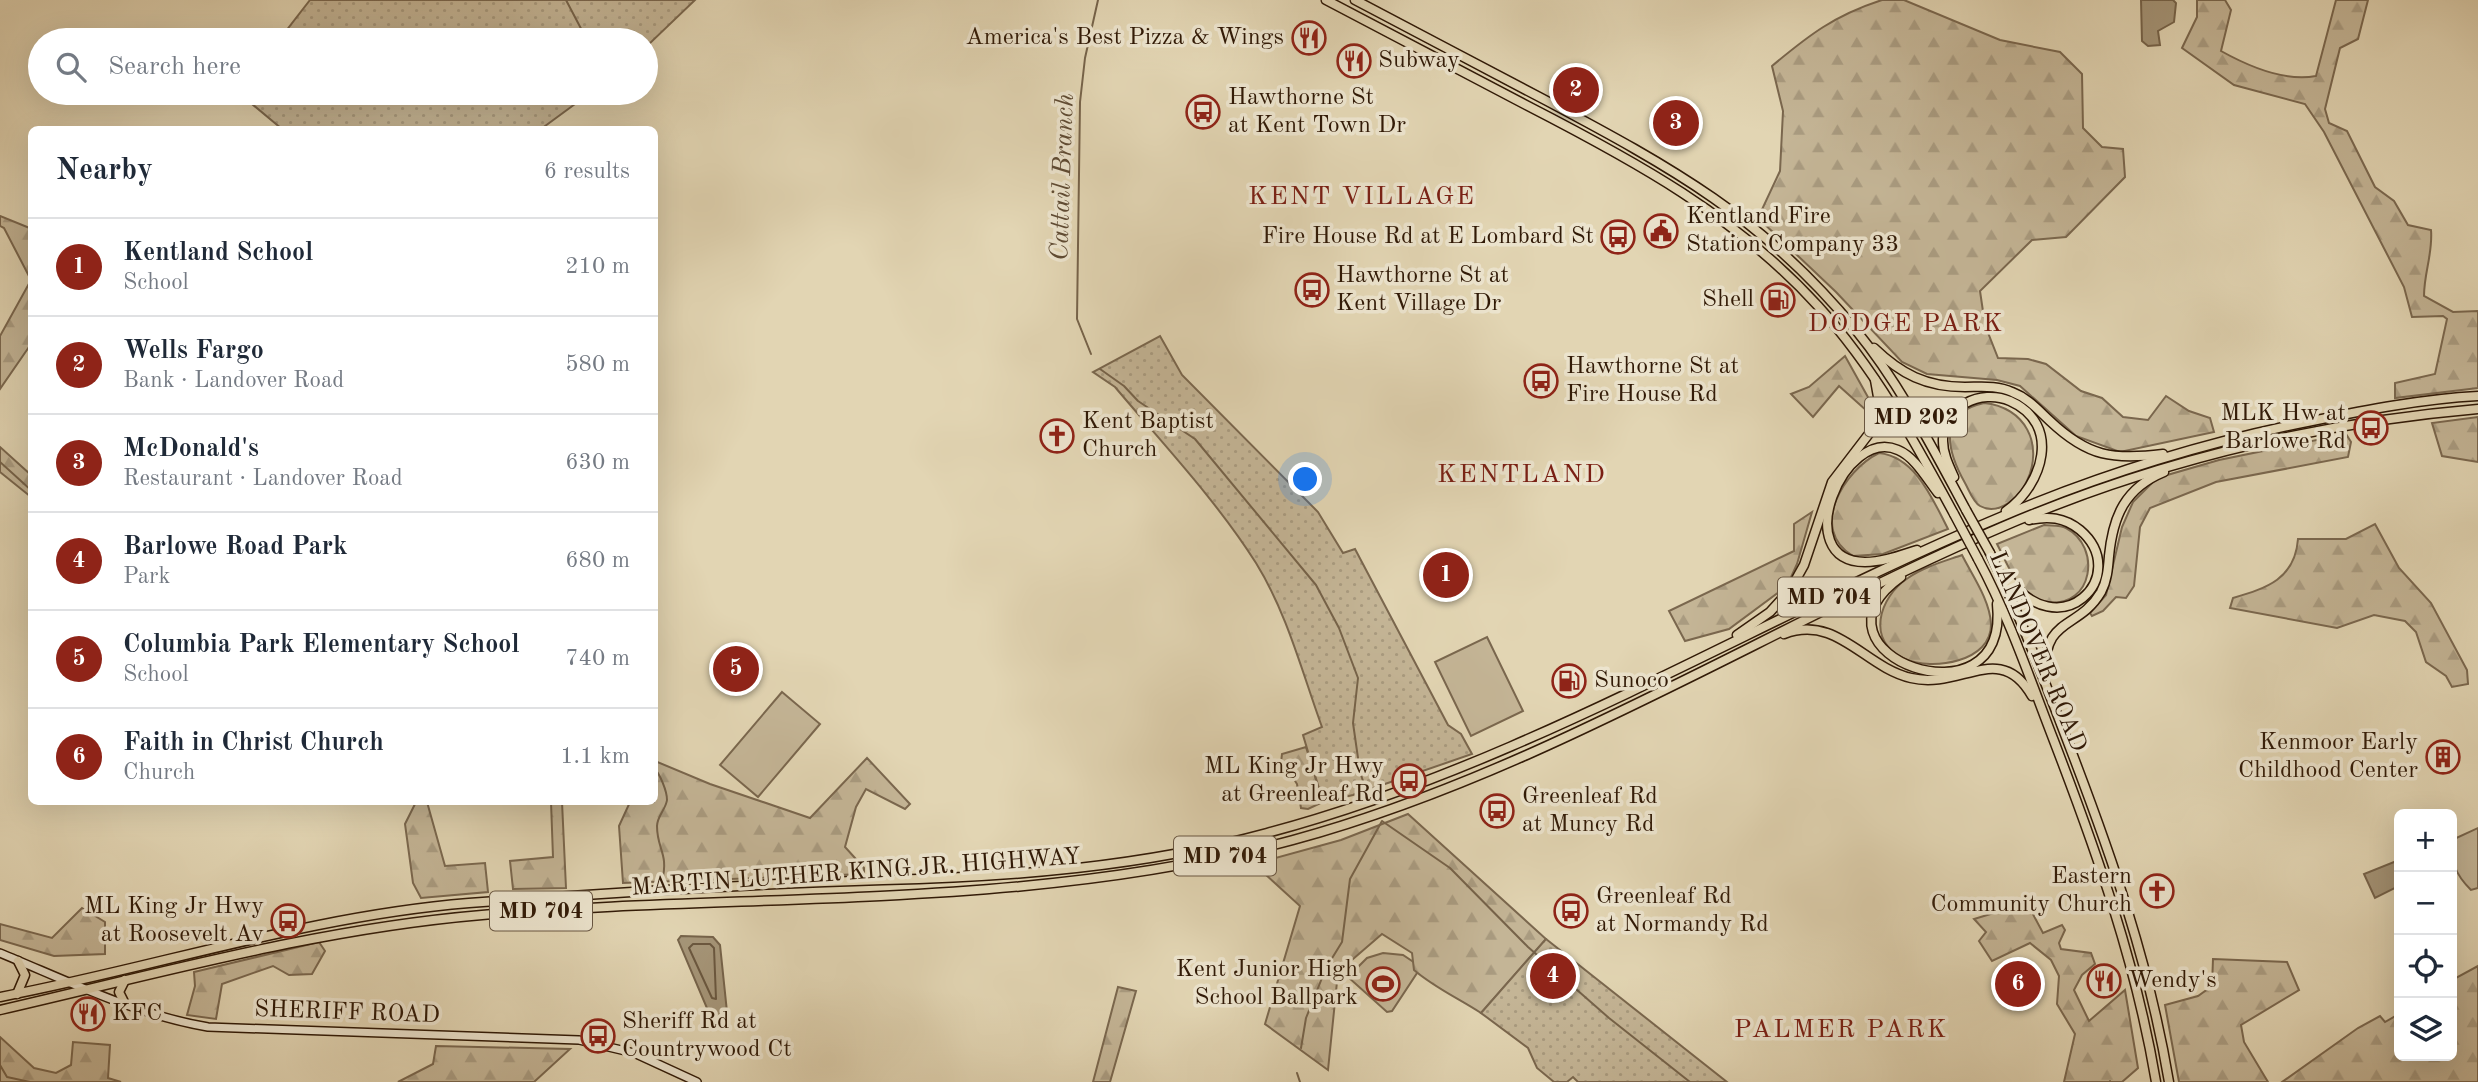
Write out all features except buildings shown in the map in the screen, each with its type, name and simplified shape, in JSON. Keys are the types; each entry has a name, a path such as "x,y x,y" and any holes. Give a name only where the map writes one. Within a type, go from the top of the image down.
{"main road":[{"name":"LANDOVER ROAD","path":"1326,0 1640,164 1707,207 1764,253 1824,313 1875,377 1903,421 1996,594 2117,913 2141,1004 2156,1082"},
{"name":"LANDOVER ROAD","path":"1355,0 1671,168 1727,205 1772,243 1820,289 1856,331 1910,408 2010,593 2135,926 2169,1082"},
{"path":"1764,253 1772,243"},
{"path":"1856,331 1890,363 1916,379 1943,386 1997,387 2019,395 2070,439 2095,452 2131,458 2187,450"},
{"path":"1707,654 1770,612 1795,583 1832,482 1878,422 1880,408 1875,377"},
{"name":"MARTIN LUTHER KING JR. HIGHWAY","path":"0,997 316,924 436,906 1038,873 1204,848 1332,815 1447,774 1511,747 1950,539 2090,482 2187,450 2357,412 2478,396"},
{"path":"1966,510 1944,448 1946,425 1957,409 1969,401 1985,397 2005,399 2024,410 2034,423 2041,458 2038,474 2025,494 1994,520"},
{"name":"MARTIN LUTHER KING JR. HIGHWAY","path":"0,1010 291,941 420,920 1028,886 1222,857 1339,827 1435,794 1560,739 2003,526 2121,481 2191,461 2338,426 2478,409"},
{"path":"1950,539 1878,561 1856,561 1844,556 1832,544 1827,516 1833,494 1846,472 1864,454 1883,447 1897,450 1910,459 1954,514"},
{"path":"2045,683 2045,654 2052,637 2060,626 2094,601 2104,586 2114,523 2125,500 2143,483 2191,461"},
{"path":"1990,552 2018,591 2039,605 2059,607 2074,603 2086,595 2095,583 2098,570 2096,554 2088,538 2075,526 2048,517 2003,526"},
{"path":"1922,563 1888,588 1874,615 1878,643 1888,656 1902,665 1943,671 1967,666 1984,658 1997,636 1996,594"},
{"path":"1732,655 1786,633 1812,629 1840,637 1879,665 1913,679 1945,680 2001,667 2021,680 2047,723"},
{"name":"SHERIFF ROAD","path":"0,953 170,1020 208,1027 579,1040 634,1053 697,1082"},
{"path":"17,994 25,975 18,961"},
{"path":"125,980 120,992 125,1004"}],"green space":[{"path":"310,0 695,0 658,35 658,28 288,28"},
{"path":"1882,0 1904,0 2000,40 2060,52 2082,74 2083,128 2102,147 2123,149 2125,177 2066,237 2032,240 1980,291 1985,325 1998,358 2028,359 2046,364 2081,391 2102,398 2123,417 2148,420 2166,396 2189,411 2210,418 2214,432 2120,452 2076,436 2020,386 1997,380 1927,374 1902,362 1836,292 1758,218 1780,171 1783,111 1772,66 1823,27 1850,12"},
{"path":"2197,0 2225,0 2231,10 2221,51 2279,75 2304,77 2316,76 2336,0 2368,0 2358,39 2340,48 2325,109 2329,123 2347,131 2375,187 2394,201 2408,225 2431,230 2424,296 2453,312 2478,311 2478,388 2395,398 2395,383 2435,374 2447,319 2443,316 2412,317 2404,287 2324,132 2305,104 2234,85 2182,48 2197,17"},
{"path":"253,105 574,105 545,126 278,126"},
{"path":"0,216 28,227 28,274 4,228 0,226"},
{"path":"28,285 28,348 0,389 0,336"},
{"path":"1160,336 1182,375 1318,512 1343,553 1355,549 1448,725 1461,734 1472,754 1353,795 1323,802 1303,735 1322,727 1293,643 1267,582 1224,517 1188,473 1115,387 1093,372"},
{"path":"1845,356 1869,399 1868,412 1839,386 1813,417 1791,394 1809,387"},
{"path":"1984,403 2010,412 2020,420 2032,441 2032,467 2024,487 2008,504 1994,509 1980,506 1973,499 1959,471 1951,446 1950,435 1959,415"},
{"path":"2478,417 2478,462 2442,456 2432,423"},
{"path":"2346,434 2351,442 2348,457 2216,482 2150,508 2140,527 2134,586 2126,598 2116,597 2103,611 2092,616 2090,613 2106,595 2122,527 2133,502 2157,478 2219,460"},
{"path":"0,447 28,472 28,495 0,472"},
{"path":"1879,453 1892,456 1913,471 1929,493 1948,529 1883,554 1853,556 1840,545 1833,531 1832,516 1836,501 1854,472"},
{"path":"1812,512 1797,564 1787,586 1729,629 1685,641 1669,611 1794,551 1794,524"},
{"path":"2375,524 2399,568 2431,603 2467,670 2468,684 2452,687 2446,676 2426,662 2416,632 2405,621 2374,615 2337,628 2230,608 2233,598 2268,585 2285,573 2296,553 2298,539 2346,539"},
{"path":"2044,525 2066,528 2085,548 2088,561 2083,586 2075,596 2063,601 2041,601 2026,593 2012,574 1997,544"},
{"path":"1962,555 1984,597 1990,615 1989,637 1982,647 1958,660 1930,664 1905,659 1892,651 1881,631 1884,607 1890,596 1914,574"},
{"path":"1487,637 1523,711 1471,736 1435,662"},
{"path":"782,692 820,724 758,797 720,765"},
{"path":"1306,747 1323,802 1308,809 1301,808 1297,784 1290,773 1280,771 1282,754"},
{"path":"867,758 910,804 905,809 866,789 856,807 845,847 864,868 864,874 623,883 619,826 629,805 658,805 658,762 710,784 810,818"},
{"path":"414,805 428,805 445,866 485,863 488,892 421,898 413,883 405,824"},
{"path":"551,805 562,805 566,888 513,889 510,861 553,857"},
{"path":"1408,814 1546,939 1481,1013 1438,988 1414,970 1412,953 1382,934 1338,972 1328,1070 1265,1024 1300,906 1254,864 1341,840"},
{"path":"2478,828 2478,888 2471,890 2457,871 2457,838"},
{"path":"2027,903 2043,933 2062,925 2065,930 2059,943 2061,949 2091,953 2095,964 2082,975 2074,990 2089,1021 2125,990 2138,1068 2122,1082 2064,1082 2075,1034 2057,1004 2059,976 2051,960 2030,943 1992,961 1979,941 1986,932 1974,919"},
{"path":"82,908 105,922 105,954 54,956 0,940 0,924 52,938"},
{"path":"1546,939 1727,1082 1578,1082 1573,1077 1567,1082 1554,1082 1537,1068 1528,1048 1481,1013"},
{"path":"319,942 325,951 312,974 289,975 273,966 222,984 216,1019 187,1015 195,986 194,972"},
{"name":"Kent Junior High School Ballpark","path":"1383,953 1403,955 1421,967 1392,1011 1387,1012 1348,977 1367,958"},
{"path":"2213,959 2287,962 2299,990 2241,1025 2244,1042 2268,1082 2179,1082 2165,1005 2198,996 2212,986"},
{"path":"2478,966 2478,1082 2282,1082 2358,1028 2380,1016 2385,1022 2394,1017 2394,1061 2457,1061 2457,977"},
{"path":"1118,987 1136,991 1110,1082 1093,1082"},
{"path":"0,1037 34,1068 56,1073 71,1065 73,1042 110,1045 108,1078 121,1082 0,1082"},
{"path":"436,1046 570,1049 534,1082 398,1082 433,1064"}],"water":[{"path":"2141,0 2173,0 2176,3 2174,22 2158,31 2160,45 2148,46 2142,41"},
{"path":"2394,862 2394,888 2375,898 2364,874"},
{"path":"681,936 713,937 720,945 727,1012 725,1020 709,1013 678,940"}],"waterway":[{"path":"566,0 581,28"},
{"name":"Cattail Branch","path":"1091,354 1077,319 1080,102 1085,58 1098,0"},
{"name":"Cattail Branch","path":"1100,369 1124,386 1138,401 1195,439 1316,585 1339,628 1358,678 1353,723 1360,772 1368,796"},
{"path":"0,462 28,487"},
{"path":"658,773 667,800 657,826 664,864 662,881"},
{"name":"Cattail Branch","path":"1301,1048 1306,1018 1326,968 1342,942 1350,879 1382,821 1450,868 1528,947 1609,1018 1690,1082"},
{"path":"0,1065 7,1077 30,1082"},
{"path":"1297,1073 1300,1082"}],"place":[{"name":"America's Best Pizza & Wings","path":"1309,38"},
{"name":"Subway","path":"1354,61"},
{"name":"Wells Fargo","path":"1576,90"},
{"name":"Hawthorne St at Kent Town Dr","path":"1203,112"},
{"name":"McDonald's","path":"1676,123"},
{"name":"Kentland Fire Station Company 33","path":"1661,231"},
{"name":"Fire House Rd at E Lombard St","path":"1618,237"},
{"name":"Hawthorne St at Kent Village Dr","path":"1312,290"},
{"name":"Shell","path":"1778,300"},
{"name":"Hawthorne St at Fire House Rd","path":"1541,381"},
{"name":"MLK Hw at Barlowe Rd","path":"2371,428"},
{"name":"Kent Baptist Church","path":"1057,436"},
{"name":"Kentland School","path":"1446,575"},
{"name":"Columbia Park Elementary School","path":"736,669"},
{"name":"Sunoco","path":"1569,681"},
{"name":"Kenmoor Early Childhood Center","path":"2443,757"},
{"name":"ML King Jr Hwy at Greenleaf Rd","path":"1409,781"},
{"name":"Greenleaf Rd at Muncy Rd","path":"1497,811"},
{"name":"Eastern Community Church","path":"2157,891"},
{"name":"Greenleaf Rd at Normandy Rd","path":"1571,911"},
{"name":"ML King Jr Hwy at Roosevelt Av","path":"288,921"},
{"name":"Barlowe Road Park","path":"1553,976"},
{"name":"Wendy's","path":"2104,981"},
{"name":"Kent Junior High School Ballpark","path":"1383,984"},
{"name":"Faith in Christ Church","path":"2018,984"},
{"name":"KFC","path":"88,1014"},
{"name":"Sheriff Rd at Countrywood Ct","path":"598,1036"}],"district":[{"name":"KENT VILLAGE","path":"1362,197"},
{"name":"DODGE PARK","path":"1906,324"},
{"name":"KENTLAND","path":"1522,475"},
{"name":"PALMER PARK","path":"1841,1030"}]}
